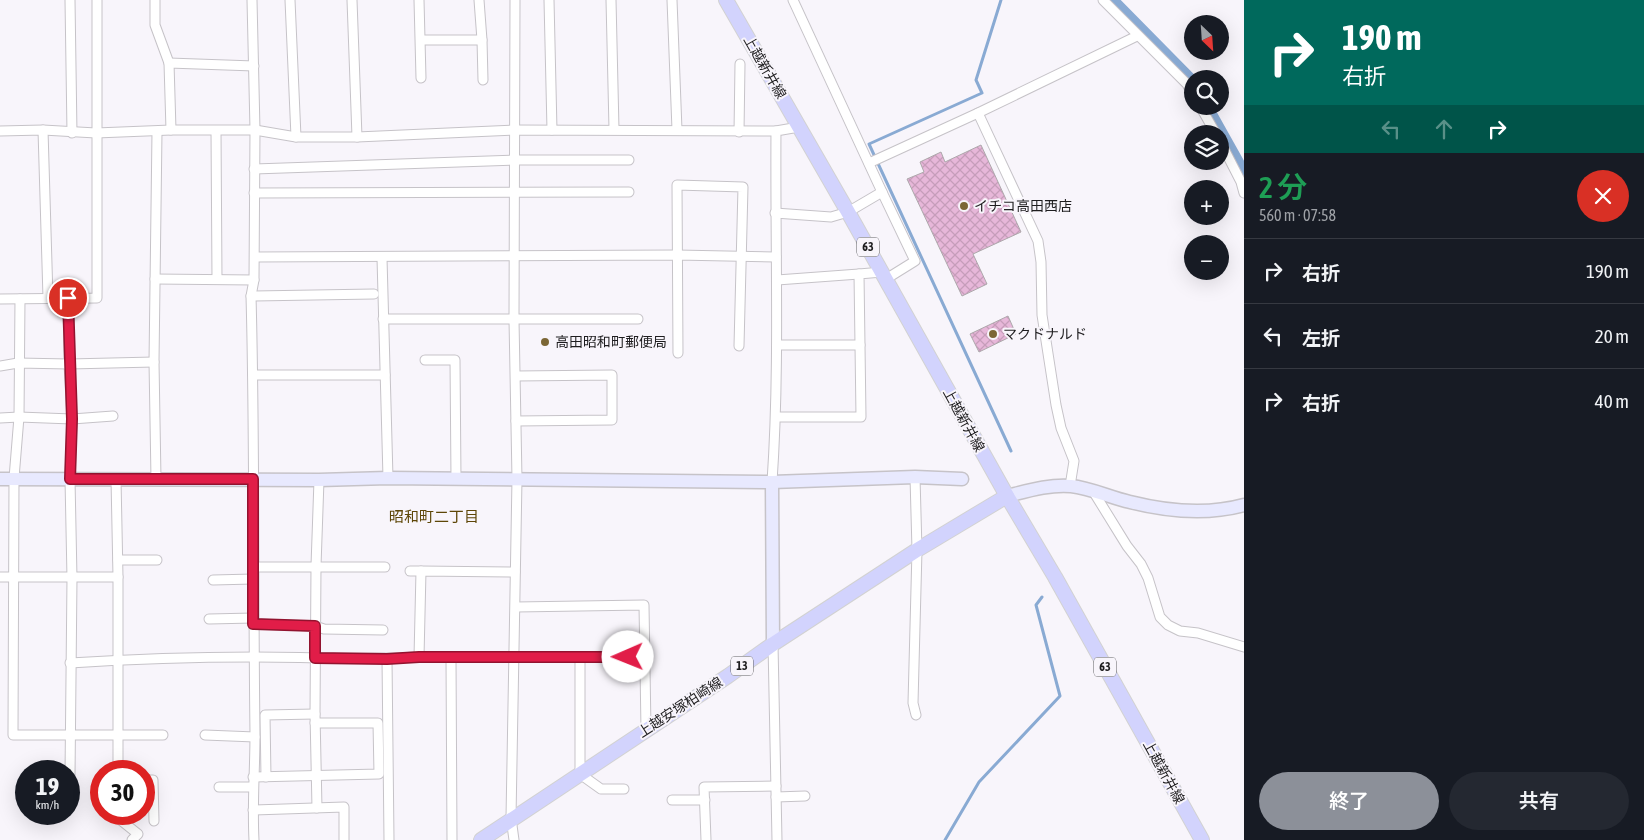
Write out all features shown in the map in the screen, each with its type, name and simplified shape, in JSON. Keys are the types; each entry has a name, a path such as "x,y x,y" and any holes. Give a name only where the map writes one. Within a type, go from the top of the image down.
{"main road":[{"name":"上越新井線","path":"729,1 1202,840"},
{"name":"上越安塚柏崎線","path":"481,840 773,644 917,550 1007,496"}],"street":[{"path":"70,0 72,133"},
{"path":"0,298 97,298 97,0"},
{"path":"155,0 155,25 169,62 171,130"},
{"path":"252,0 255,130 255,257 251,296 255,737 252,810 254,840"},
{"path":"290,0 296,137"},
{"path":"352,0 357,137"},
{"path":"419,0 421,78"},
{"path":"479,0 483,80"},
{"path":"514,840 512,818 516,606 516,376 514,320 515,0"},
{"path":"549,0 552,130"},
{"path":"611,0 614,129"},
{"path":"672,0 677,130"},
{"path":"777,280 859,274 884,275 915,261 793,0"},
{"path":"1103,0 1184,81"},
{"path":"869,163 1137,36"},
{"path":"421,40 482,40"},
{"path":"169,62 254,66"},
{"path":"739,132 740,64"},
{"path":"978,113 1038,241 1041,262 1042,315 1056,405 1061,428 1074,462 1070,486"},
{"path":"0,131 43,130 96,134 171,130 255,130 296,137 357,137 514,130 614,129 739,132 776,131 799,127"},
{"path":"43,130 48,298"},
{"path":"216,131 217,279"},
{"path":"776,131 777,345 776,417 772,482 777,840"},
{"path":"156,132 154,362 156,479"},
{"path":"1229,159 1241,182 1244,193"},
{"path":"254,169 514,160 629,160"},
{"path":"678,353 677,186 743,187 739,346"},
{"path":"254,193 629,192"},
{"path":"775,213 831,217 848,212 882,192"},
{"path":"255,257 382,258 515,255 678,255 776,257"},
{"path":"382,258 388,478"},
{"path":"776,417 861,416 859,274"},
{"path":"155,279 254,280"},
{"path":"251,296 374,294"},
{"path":"68,298 72,419 70,479 72,578 71,760"},
{"path":"20,299 19,417 14,478 13,736 72,734 117,736 163,735"},
{"path":"383,319 638,319"},
{"path":"777,345 860,345"},
{"path":"425,360 455,360 456,479"},
{"path":"0,366 18,363 154,362"},
{"path":"516,376 612,374 612,420 516,421"},
{"path":"253,375 385,375"},
{"path":"0,418 72,419 113,416"},
{"path":"0,479 319,480 388,478 772,482 915,477 962,479"},
{"path":"915,477 917,550 913,703 916,715"},
{"path":"116,479 118,560 118,760"},
{"path":"316,808 315,626 319,480"},
{"path":"1007,496 1035,489 1070,486 1131,503 1167,509 1229,510 1244,505"},
{"path":"1093,492 1127,546 1141,564 1148,578 1160,617 1168,625 1180,631 1198,633 1244,647"},
{"path":"118,560 157,560"},
{"path":"253,567 385,567"},
{"path":"410,571 515,572"},
{"path":"419,657 421,571"},
{"path":"0,576 118,577"},
{"path":"213,580 253,579"},
{"path":"516,606 644,605 646,730"},
{"path":"209,619 315,626 324,629 383,630"},
{"path":"70,663 253,657 387,659 419,657 644,657"},
{"path":"451,658 452,840"},
{"path":"580,658 580,774 601,789 624,789"},
{"path":"387,659 389,840"},
{"path":"219,787 253,782 266,777 379,774 378,722 265,715 266,777"},
{"path":"205,735 255,737"},
{"path":"706,840 704,787 776,786"},
{"path":"776,797 805,796"},
{"path":"672,800 705,800"},
{"path":"252,810 344,807 344,840"},
{"path":"127,825 138,834 132,840"}],"building":[{"name":"イチコ高田西店","path":"981,145 1021,232 973,254 987,284 962,296 907,179 924,172 920,162 941,152 945,162"},
{"name":"マクドナルド","path":"1008,316 1016,334 979,352 970,334"}],"waterway":[{"path":"1001,0 976,80 982,93 869,144 1011,451"},
{"path":"1113,0 1184,72"},
{"path":"1212,115 1244,172"},
{"path":"945,840 979,782 1060,696 1036,605 1042,597"}],"place":[{"name":"イチコ高田西店","path":"964,206"},
{"name":"マクドナルド","path":"993,334"},
{"name":"高田昭和町郵便局","path":"545,342"}],"district":[{"name":"昭和町二丁目","path":"434,516"}],"route":[{"path":"68,298 72,419 70,479 253,479 253,624 315,626 315,658 628,657"}]}
